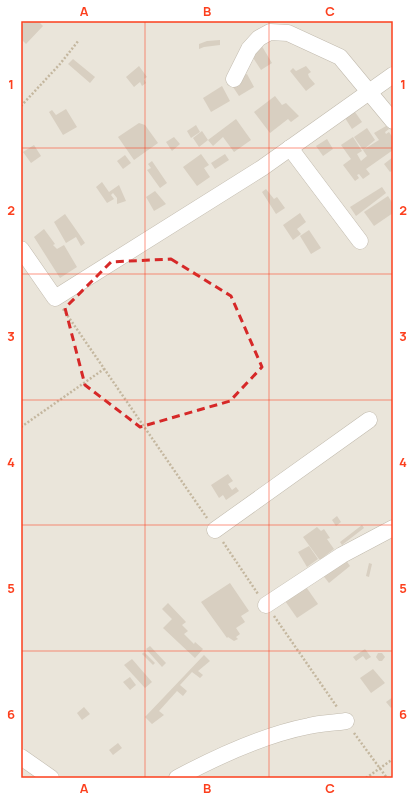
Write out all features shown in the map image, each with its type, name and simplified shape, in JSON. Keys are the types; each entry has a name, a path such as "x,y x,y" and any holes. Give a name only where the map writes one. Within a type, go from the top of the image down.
{"street":[{"path":"234,79 249,49 259,38 270,32 288,33 340,58 393,121"},
{"path":"21,249 55,298 262,168 370,93 393,75"},
{"path":"290,148 360,241"},
{"path":"215,530 370,420"},
{"path":"266,605 342,555 393,528"},
{"path":"177,778 249,744 309,726 346,721"},
{"path":"21,757 51,778"}],"path":[{"path":"21,106 60,64 79,40"},
{"path":"21,427 104,368"},
{"path":"366,778 393,759"}],"highlighted area":[{"path":"171,259 231,296 262,367 230,401 140,427 85,385 65,308 111,262"}],"shaded area":[{"path":"21,21 393,21 393,778 21,778"}],"building":[{"path":"25,21 42,21 40,23 43,26 26,44 22,40 21,41 21,26"},
{"path":"220,40 220,45 199,49 199,44 207,41"},
{"path":"260,43 272,63 261,70 248,50"},
{"path":"73,59 95,77 90,83 68,64"},
{"path":"139,66 147,77 144,79 146,83 142,86 140,82 134,87 126,77"},
{"path":"306,66 311,72 308,74 309,77 315,84 306,91 290,71 293,68 296,71"},
{"path":"247,74 254,87 239,96 233,87 236,86 233,81"},
{"path":"222,86 230,101 211,112 203,98"},
{"path":"275,96 282,105 286,103 299,116 291,122 288,119 270,133 254,112"},
{"path":"66,109 77,127 63,135 49,112 52,110 56,115"},
{"path":"355,112 362,122 352,129 345,118"},
{"path":"236,119 251,140 234,152 223,137 213,146 208,140"},
{"path":"139,123 145,125 158,143 134,160 118,137"},
{"path":"196,125 200,132 191,138 187,131"},
{"path":"386,126 389,129 385,132 386,134 389,132 393,138 393,150 366,169 370,174 363,179 359,174 357,175 359,178 355,181 343,165 351,159 341,145 353,137 362,151 357,154 361,161 367,156 363,150 379,140 374,133"},
{"path":"367,128 375,140 363,150 354,137"},
{"path":"202,131 208,140 199,147 193,138"},
{"path":"174,137 180,144 172,151 166,142"},
{"path":"327,139 333,149 323,156 316,146"},
{"path":"34,145 41,156 31,163 23,152"},
{"path":"201,154 209,165 204,168 210,177 197,186 183,167"},
{"path":"225,154 229,160 215,169 211,163"},
{"path":"125,155 131,163 123,169 117,161"},
{"path":"393,157 393,170 390,172 384,164"},
{"path":"152,161 167,183 160,188 147,170 151,168 148,164"},
{"path":"102,182 109,192 119,185 126,201 117,204 117,198 113,193 111,195 114,199 107,203 96,187"},
{"path":"382,187 386,193 356,216 350,207"},
{"path":"266,189 274,199 277,197 285,208 276,214 262,192"},
{"path":"155,191 166,204 154,211 146,197"},
{"path":"388,196 393,204 393,213 374,226 364,212"},
{"path":"300,213 306,222 297,229 301,234 293,240 283,225"},
{"path":"65,214 85,243 81,246 76,237 66,243 54,222"},
{"path":"44,229 57,249 64,245 77,267 60,278 34,237"},
{"path":"309,230 321,248 311,254 300,236"},
{"path":"228,474 233,481 228,484 232,490 236,487 239,491 226,500 223,495 219,498 211,485"},
{"path":"337,516 341,522 336,526 332,520"},
{"path":"362,525 364,528 342,545 340,542"},
{"path":"317,527 321,531 324,529 330,538 327,539 334,549 321,559 319,559 303,537"},
{"path":"309,546 318,559 307,567 298,552"},
{"path":"343,556 350,566 329,583 321,573"},
{"path":"369,563 372,564 369,577 366,576"},
{"path":"230,583 249,611 241,616 245,622 236,628 240,634 236,637 238,639 234,641 228,637 227,638 201,602"},
{"path":"304,584 318,604 297,618 283,598"},
{"path":"168,603 186,622 182,625 188,631 184,634 194,644 195,642 203,649 195,658 163,628 172,619 162,609"},
{"path":"150,646 166,663 162,667 146,649"},
{"path":"365,649 371,657 366,660 363,656 356,661 353,657"},
{"path":"144,652 155,663 153,665 142,654"},
{"path":"378,653 382,653 385,657 382,661 379,661 376,657"},
{"path":"204,655 210,661 198,671 203,675 200,678 192,672 180,685 187,691 183,696 177,691 159,711 164,715 152,724 145,717"},
{"path":"132,659 152,682 145,688 124,665"},
{"path":"373,669 385,683 371,693 360,678"},
{"path":"130,677 136,685 130,690 123,682"},
{"path":"393,697 393,706 391,708 386,702"},
{"path":"84,707 90,714 82,720 77,713"},
{"path":"118,743 122,748 113,755 109,750"}]}
